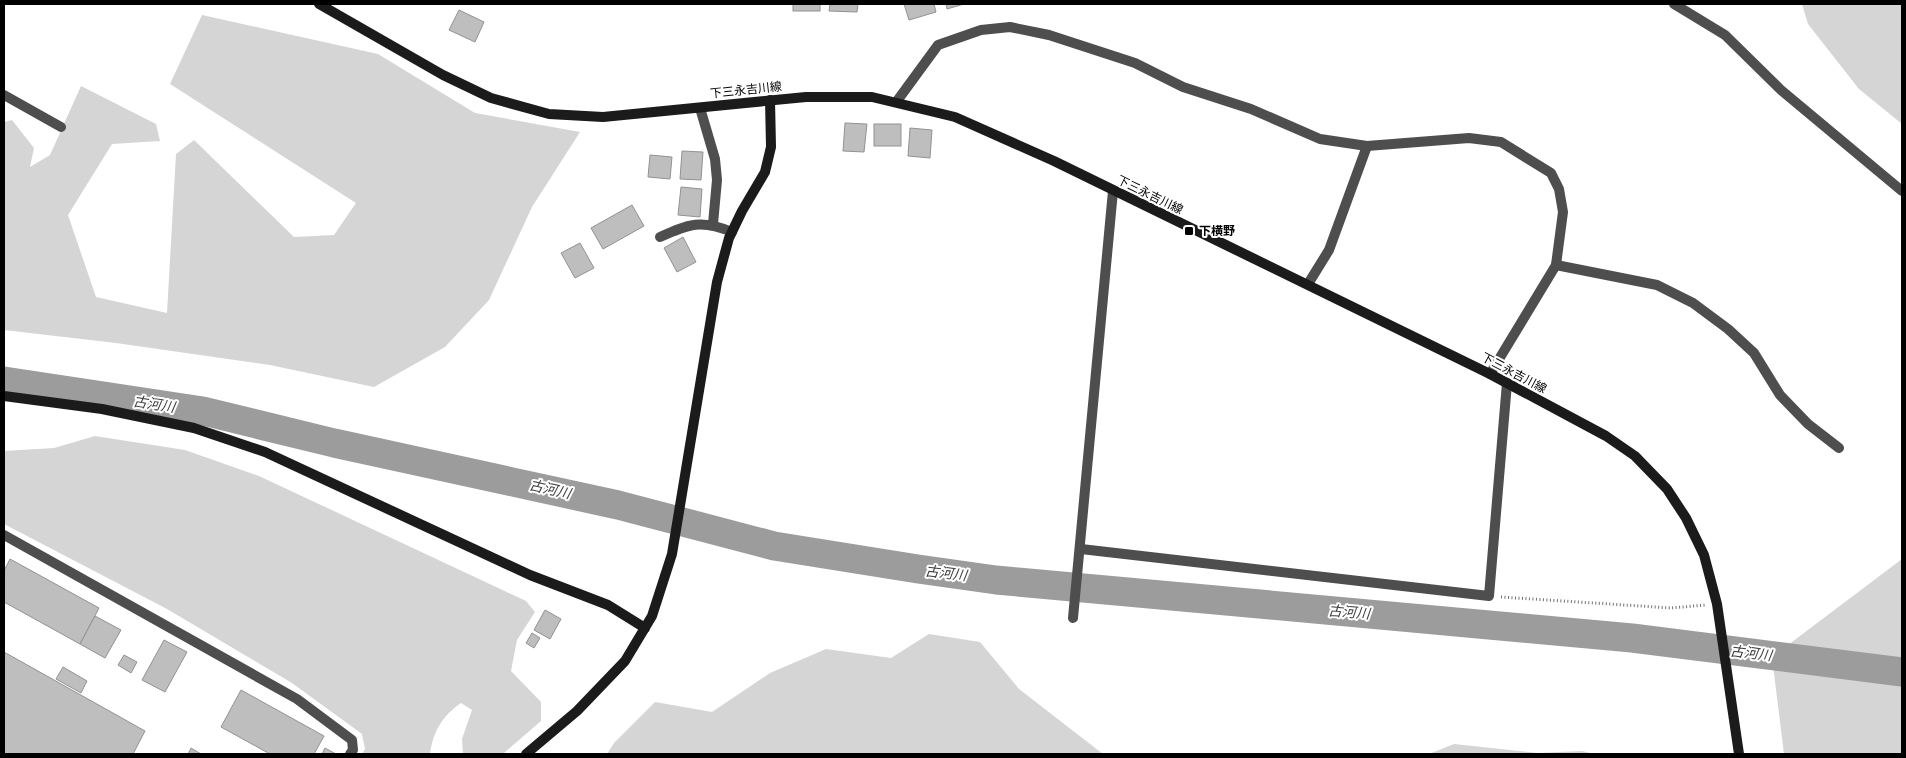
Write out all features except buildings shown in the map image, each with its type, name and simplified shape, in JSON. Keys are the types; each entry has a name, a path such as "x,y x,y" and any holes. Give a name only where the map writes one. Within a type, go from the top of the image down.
{"main road":[{"name":"下三永吉川線","path":"319,4 443,75 491,98 549,114 603,117 806,97 872,97 955,117 1308,284 1490,374 1606,436 1636,456 1667,489 1686,518 1704,555 1717,604 1739,754"},
{"path":"526,754 577,711 625,661 652,616 672,554 717,282 732,232 742,211 766,172 771,147 770,100"},
{"path":"4,396 102,409 185,426 264,452 530,574 608,605 645,628"}],"street":[{"path":"1674,4 1725,35 1781,90 1902,191"},
{"path":"897,102 938,45 981,30 1010,27 1049,35 1135,63 1184,87 1251,109 1320,139 1367,146 1469,138 1501,142 1551,173 1559,189 1563,212 1556,265 1490,374"},
{"path":"4,96 61,127"},
{"path":"700,108 715,159 717,180 713,224"},
{"path":"1308,284 1329,250 1367,146"},
{"path":"1073,618 1081,552 1113,191"},
{"path":"660,237 686,226 713,224 732,232"},
{"path":"1556,265 1657,285 1693,303 1728,329 1754,353 1780,395 1808,424 1839,448"},
{"path":"1081,552 1489,596 1507,384"},
{"path":"4,535 297,698 352,740 353,750 350,754"}],"path":[{"path":"1489,596 1671,608 1717,604"}],"shaded area":[{"path":"1802,4 1902,4 1902,124 1859,89 1808,24"},
{"path":"202,15 378,54 475,113 580,132 532,207 489,300 445,347 374,387 270,365 116,343 4,330 4,122 12,120 34,148 30,167 50,155 81,86 156,124 160,141 112,144 68,215 96,297 167,313 176,154 194,140 294,237 334,235 356,203 170,84"},
{"path":"95,436 185,450 259,476 526,601 535,612 517,640 511,671 541,702 541,721 504,753 463,754 462,739 472,710 461,703 449,713 440,725 433,739 430,754 362,754 365,749 362,734 292,683 167,609 4,524 4,451 54,448"},
{"path":"1902,559 1902,754 1784,754 1772,657"},
{"path":"929,634 980,642 1019,689 1103,754 607,754 614,743 655,702 712,712 770,673 826,649 891,658"},
{"path":"1454,744 1538,753 1582,751 1594,754 1429,754"}],"waterway":[{"name":"古河川","path":"4,381 203,411 334,443 618,505 774,546 918,569 996,580 1632,638 1902,672"}],"place":[{"name":"下横野","path":"1189,231"}]}
